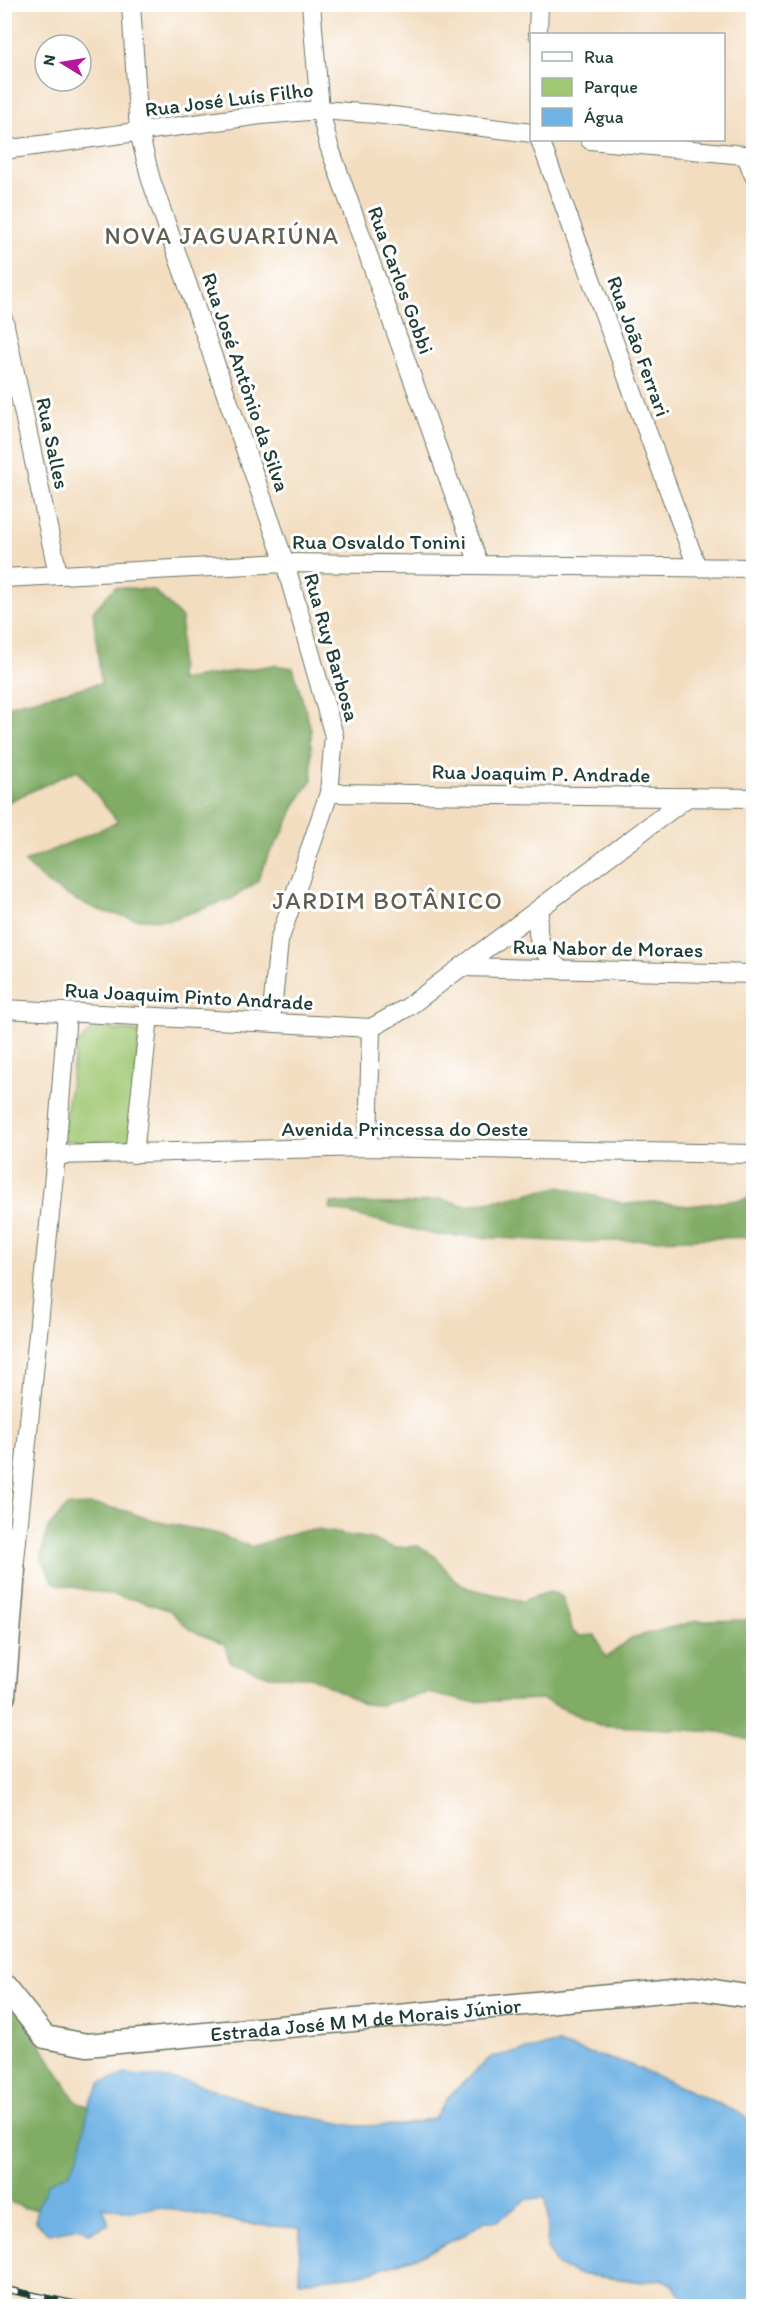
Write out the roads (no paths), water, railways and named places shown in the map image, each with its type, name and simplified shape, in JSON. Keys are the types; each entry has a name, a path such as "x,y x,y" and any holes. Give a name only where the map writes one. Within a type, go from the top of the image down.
{"street":[{"name":"Rua José Antônio da Silva","path":"131,4 140,132 151,180 285,563"},
{"name":"Rua Carlos Gobbi","path":"311,4 320,110 329,146 479,564"},
{"path":"538,33 539,4"},
{"name":"Rua José Luís Filho","path":"4,150 261,114 320,110 376,114 530,133"},
{"name":"Rua João Ferrari","path":"540,141 697,567"},
{"path":"600,141 749,156 753,176"},
{"name":"Rua Salles","path":"4,321 58,574"},
{"name":"Rua Osvaldo Tonini","path":"4,578 285,563 753,568"},
{"name":"Rua Ruy Barbosa","path":"271,1022 279,941 329,793 334,736 285,563"},
{"name":"Rua Joaquim P. Andrade","path":"329,793 753,798"},
{"path":"368,1147 371,1028 408,1007 688,797"},
{"path":"540,910 536,922 538,937 548,958 561,970"},
{"name":"Rua Nabor de Moraes","path":"462,967 753,974"},
{"name":"Rua Joaquim Pinto Andrade","path":"4,1009 371,1028"},
{"path":"4,1696 9,1570 56,1155 67,1013"},
{"path":"134,1154 149,1017"},
{"name":"Avenida Princessa do Oeste","path":"56,1155 368,1147 753,1154"},
{"name":"Estrada José M M de Morais Júnior","path":"4,1986 45,2037 87,2045 695,1988 753,1997"}],"water":[{"path":"557,2044 631,2065 742,2114 753,2124 753,2306 689,2306 671,2284 661,2279 643,2282 578,2274 557,2266 547,2248 548,2212 545,2197 525,2200 498,2221 485,2221 466,2234 420,2256 359,2275 299,2281 300,2228 258,2225 157,2207 130,2212 103,2207 109,2224 89,2233 79,2228 50,2234 36,2222 37,2208 48,2183 69,2173 80,2153 89,2103 102,2082 126,2074 192,2082 269,2109 355,2126 402,2125 434,2118 448,2097 491,2057"}],"railway":[{"path":"4,2289 85,2306"}],"district":[{"name":"NOVA JAGUARIÚNA","path":"222,235"},
{"name":"JARDIM BOTÂNICO","path":"388,900"}]}
